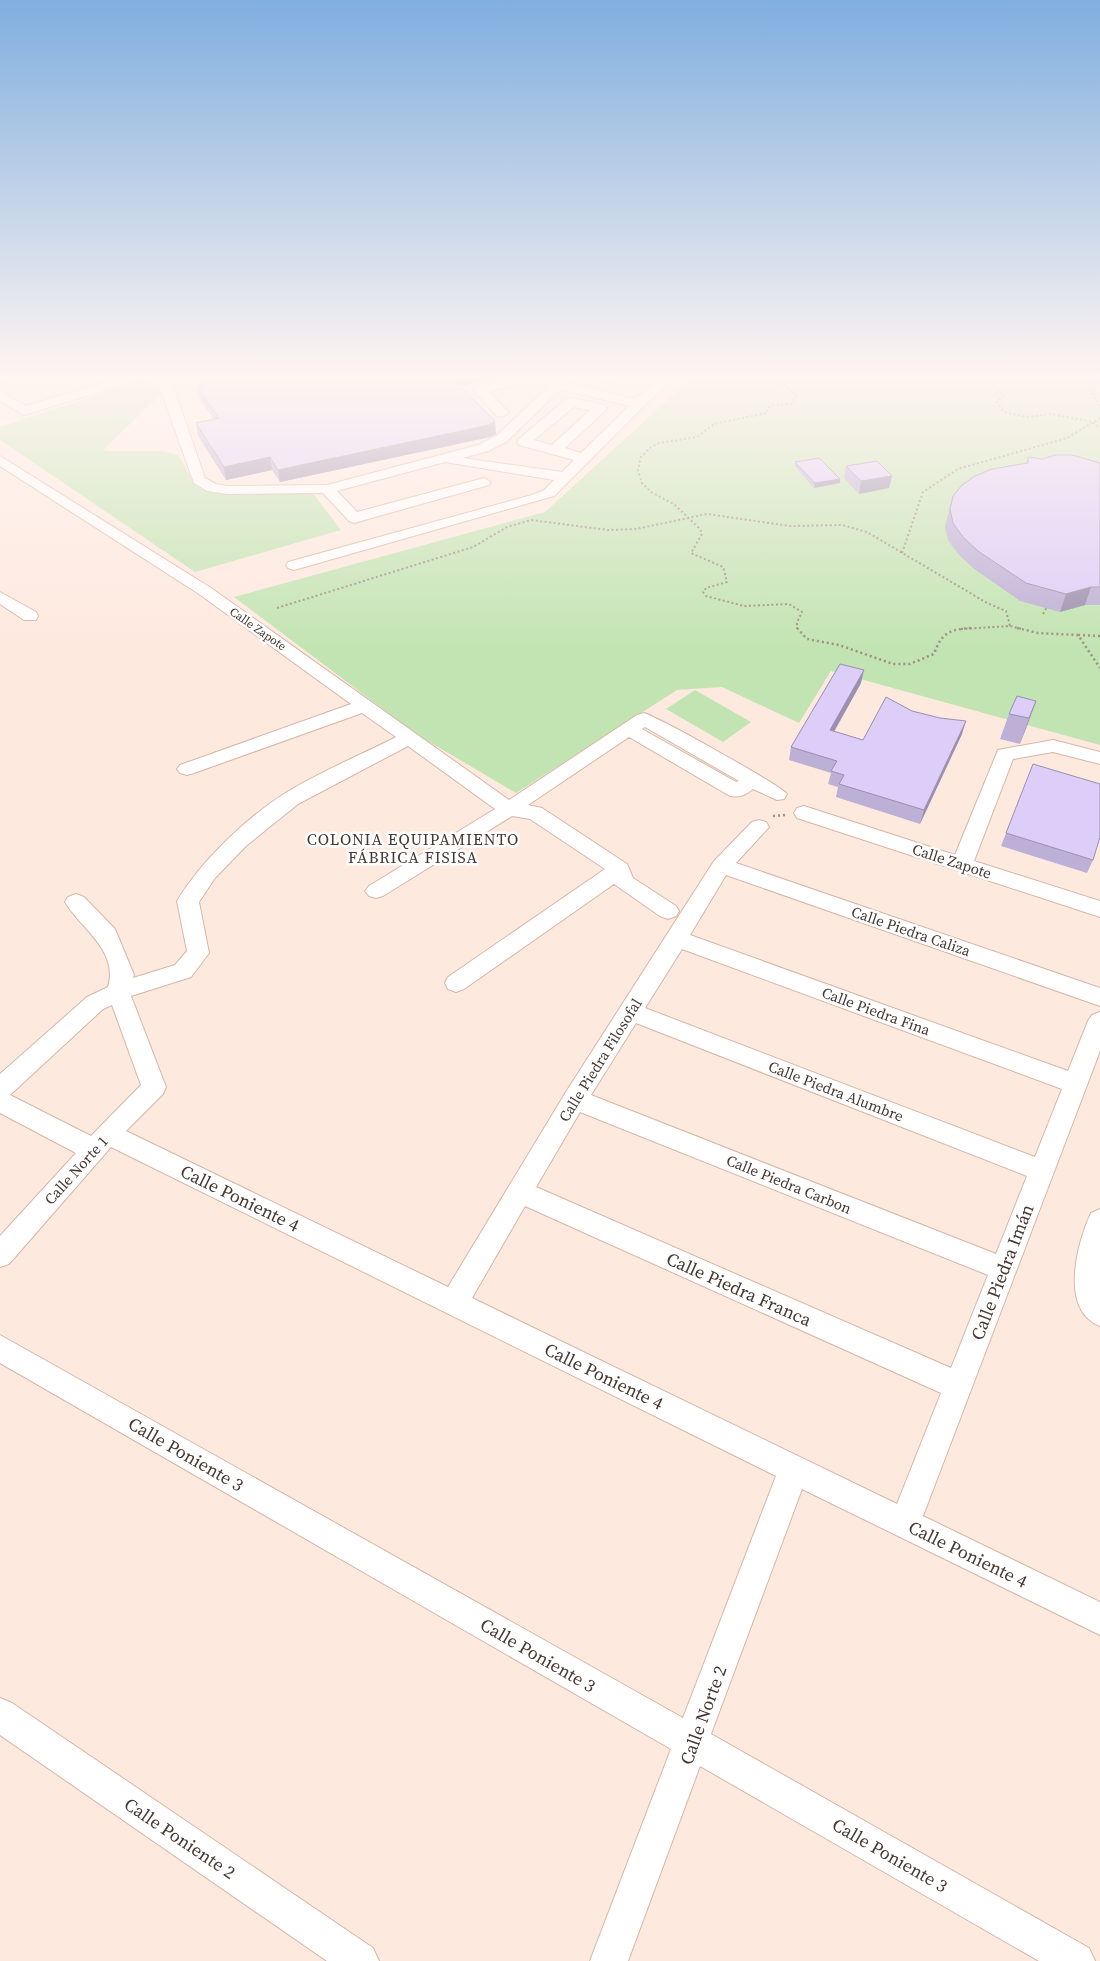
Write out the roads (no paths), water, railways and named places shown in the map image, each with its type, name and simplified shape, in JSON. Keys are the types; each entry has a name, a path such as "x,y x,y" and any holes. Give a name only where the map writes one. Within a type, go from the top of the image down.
{"street":[{"name":"Calle Zapote","path":"10,467 205,591 509,809"},
{"path":"195,467 203,484 227,490 327,489 410,467"},
{"path":"327,489 354,518 484,482 422,467"},
{"path":"521,467 571,472"},
{"path":"555,467 571,472"},
{"path":"567,467 571,472"},
{"path":"571,472 523,492 285,557 303,576 364,558 356,548 537,498 571,472 576,467"},
{"path":"0,596 30,616"},
{"path":"187,769 366,705"},
{"path":"376,891 509,809 629,729 737,791 752,780 777,794"},
{"path":"0,1089 96,1003 118,992 183,971 193,962 198,953 188,901 208,873 256,825 291,799 410,737"},
{"path":"962,864 1006,754 1053,746 1100,758"},
{"path":"509,809 535,813 620,869 623,882 668,911"},
{"name":"Calle Zapote","path":"804,813 1100,909"},
{"name":"Calle Piedra Filosofal","path":"454,1303 575,1099 678,939 721,866 759,827"},
{"name":"Calle Piedra Caliza","path":"721,866 1100,997"},
{"path":"456,983 620,869"},
{"path":"76,902 108,935 123,975 118,992"},
{"name":"Calle Piedra Fina","path":"678,939 1076,1084"},
{"name":"Calle Norte 1","path":"0,1255 101,1142 154,1087 118,992"},
{"name":"Calle Piedra Alumbre","path":"630,1011 1042,1171"},
{"name":"Calle Piedra Imán","path":"905,1523 1100,1021"},
{"name":"Calle Piedra Carbon","path":"575,1099 1004,1269"},
{"name":"Calle Poniente 4","path":"0,1101 101,1142 454,1303 1100,1619"},
{"name":"Calle Piedra Franca","path":"520,1192 958,1386"},
{"path":"1100,1224 1088,1288 1089,1300 1100,1314"},
{"name":"Calle Poniente 3","path":"0,1348 1076,1961"},
{"name":"Calle Norte 2","path":"609,1961 693,1743 794,1469"},
{"name":"Calle Poniente 2","path":"0,1715 360,1961"}],"district":[{"name":"COLONIA EQUIPAMIENTO FÁBRICA FISISA","path":"413,848"}]}
